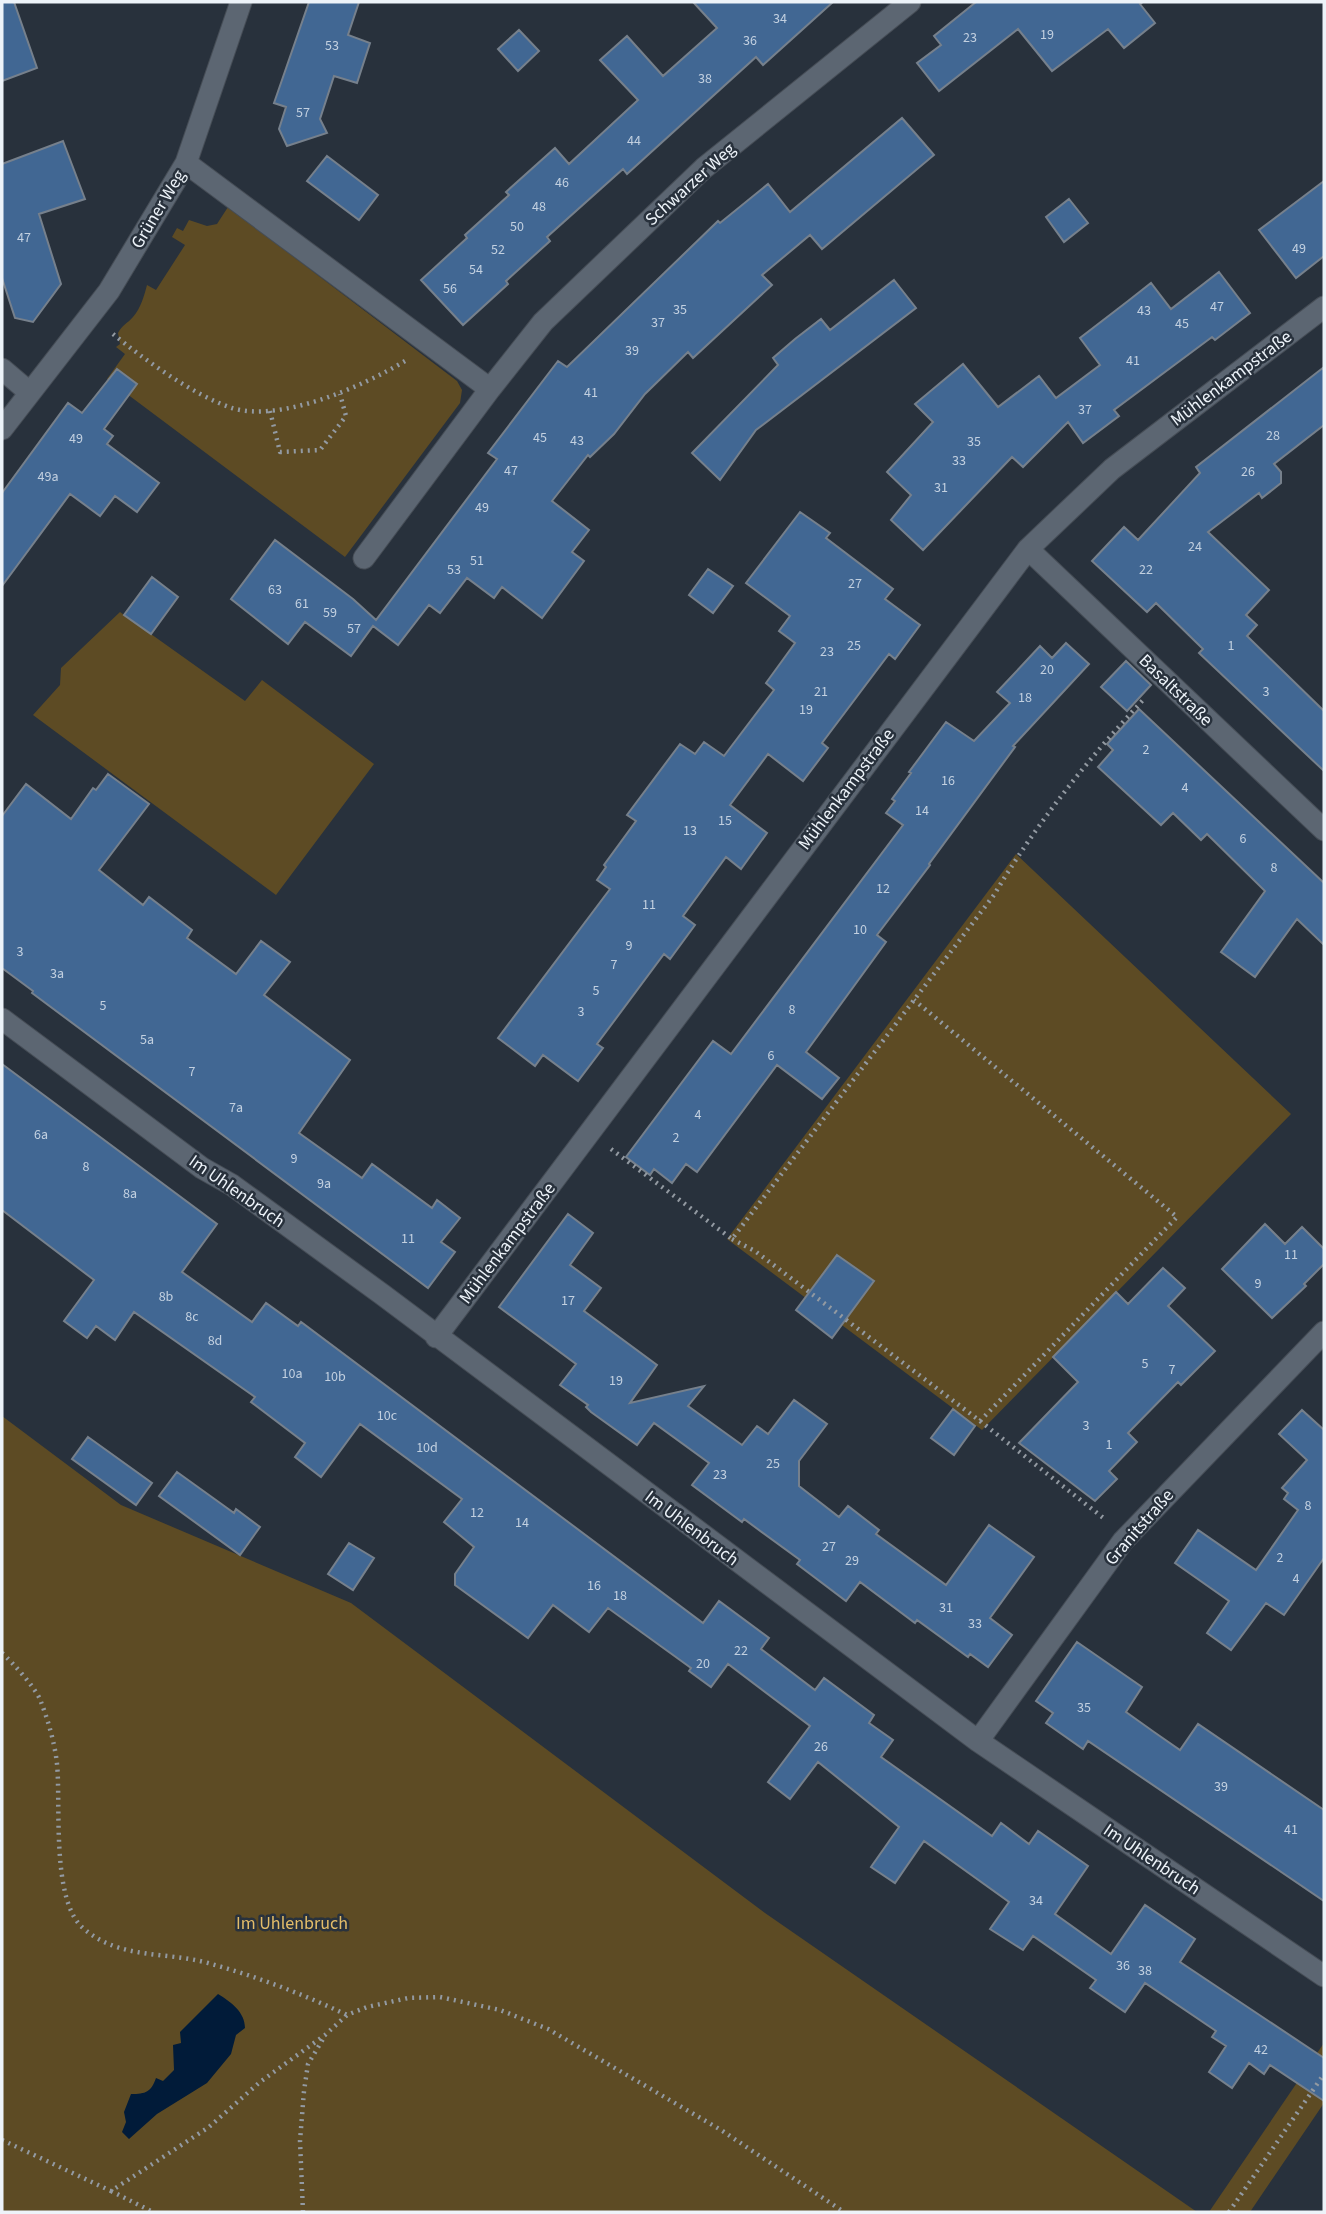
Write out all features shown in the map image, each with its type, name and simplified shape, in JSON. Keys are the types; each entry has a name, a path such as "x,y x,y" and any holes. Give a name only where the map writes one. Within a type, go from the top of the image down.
{"street":[{"name":"Grüner Weg","path":"2,429 109,290 186,163 241,2"},
{"name":"Schwarzer Weg","path":"364,558 543,322 704,168 911,2"},
{"path":"186,163 490,389"},
{"name":"Mühlenkampstraße","path":"436,1337 1028,549 1112,469 1324,307"},
{"path":"2,369 29,392"},
{"name":"Basaltstraße","path":"1028,549 1324,830"},
{"name":"Im Uhlenbruch","path":"2,1019 202,1168 232,1185 978,1741 1324,1976"},
{"name":"Granitstraße","path":"978,1741 1127,1536 1324,1332"}],"path":[{"path":"135,352 183,384 233,408 270,411 340,394 378,377 428,343"},
{"path":"270,411 280,452 320,450 346,416 340,394"},
{"path":"732,1239 994,895 1020,851 1102,744 1164,678"},
{"path":"914,1000 1177,1217 980,1421"},
{"path":"589,1133 732,1239 755,1251 1127,1536"},
{"path":"2,1653 41,1699 57,1762 59,1857 68,1903 79,1926 99,1940 123,1951 205,1962 316,2000 347,2015"},
{"path":"111,2191 209,2127 260,2082 325,2035 347,2015 367,2007 408,1998 440,1997 500,2010 548,2029 721,2130 844,2212"},
{"path":"303,2212 300,2141 304,2091 308,2064 325,2035"},
{"path":"1229,2212 1324,2074"},
{"path":"2,2140 153,2212"}],"green space":[{"path":"228,207 457,381 462,390 460,403 345,557 107,379 125,354 116,347 120,344 118,333 138,310 147,285 156,290 185,245 172,237 177,228 183,231 189,220 207,226 217,224"},
{"path":"120,612 245,701 262,680 374,764 276,895 33,715 60,685 61,668"},
{"path":"1016,854 1291,1114 982,1430 727,1239"},
{"name":"Im Uhlenbruch","path":"2,1416 121,1505 351,1603 765,1913 1197,2212 2,2212"},
{"path":"1324,2043 1324,2103 1250,2212 1209,2212"}],"water":[{"path":"218,1994 228,2000 243,2017 245,2028 236,2035 231,2054 207,2083 157,2114 129,2139 122,2132 126,2122 124,2112 131,2094 147,2091 156,2078 163,2081 174,2070 173,2045 181,2043 180,2032"}],"building":[{"path":"2,2 14,2 37,68 2,81"},
{"path":"309,2 359,2 348,35 370,43 357,83 334,76 320,119 327,133 287,146 279,129 286,107 274,103"},
{"path":"693,2 833,2 763,65 756,57 627,174 623,169 547,237 550,241 463,325 421,280 509,195 506,192 555,148 569,164 638,100 600,60 627,36 663,76 717,28"},
{"path":"976,2 1143,2 1140,4 1155,23 1124,48 1108,29 1052,71 1018,29 939,91 917,63 941,45 934,36"},
{"path":"519,30 539,51 518,71 498,49"},
{"path":"902,118 934,155 822,249 810,235 762,275 772,285 693,358 688,352 645,394 614,434 590,457 588,455 552,501 589,530 572,552 584,561 542,618 502,587 494,598 467,578 440,613 429,605 398,645 373,626 351,656 305,622 288,644 231,599 275,540 353,599 376,620 497,459 488,453 558,361 567,367 718,221 720,223 768,184 790,212"},
{"path":"63,141 85,199 39,214 61,284 33,322 15,318 2,278 2,164"},
{"path":"327,156 378,195 359,220 307,181"},
{"path":"1324,181 1324,256 1296,278 1259,230"},
{"path":"1069,199 1088,223 1064,242 1046,217"},
{"path":"1219,272 1250,313 1215,340 1212,337 1114,410 1119,416 1083,443 1068,422 1023,467 1012,457 923,550 891,520 911,495 887,472 933,422 915,404 963,364 998,407 1039,376 1056,398 1100,365 1080,338 1151,283 1171,309"},
{"path":"894,280 916,308 756,430 720,480 692,453 778,365 773,358 795,339 821,319 830,330"},
{"path":"1324,367 1324,425 1274,464 1281,472 1281,483 1262,498 1259,493 1208,532 1269,590 1246,615 1257,625 1247,636 1324,711 1324,771 1199,653 1203,649 1156,603 1147,612 1092,561 1124,527 1138,540 1200,473 1196,467"},
{"path":"117,369 137,384 104,429 113,436 107,444 159,483 137,512 115,496 100,516 70,494 2,586 2,493 68,403 82,413"},
{"path":"800,512 830,533 826,538 893,589 885,599 920,625 895,659 889,654 822,743 828,748 803,781 768,754 730,805 767,833 741,869 726,857 683,916 695,925 670,959 664,954 597,1044 603,1048 578,1081 543,1055 535,1066 498,1038 610,889 597,880 606,867 604,865 636,821 627,815 680,744 695,754 704,742 724,756 774,690 766,683 795,643 779,631 790,616 746,583"},
{"path":"708,569 733,586 713,613 689,595"},
{"path":"152,577 178,597 151,634 124,615"},
{"path":"1066,643 1089,664 1013,746 1015,747 877,935 886,942 806,1052 839,1078 822,1099 777,1065 697,1172 686,1164 672,1183 654,1169 650,1175 626,1157 713,1041 731,1054 903,825 886,813 895,801 892,799 911,773 909,772 946,722 974,741 1010,703 997,692 1040,646 1052,658"},
{"path":"1126,661 1151,685 1127,711 1101,687"},
{"path":"1139,709 1324,883 1324,945 1297,919 1255,977 1221,952 1265,891 1207,834 1201,840 1173,813 1161,825 1098,767 1113,750 1107,744"},
{"path":"108,774 149,804 99,870 143,905 149,897 192,930 187,938 236,974 261,941 290,962 264,995 350,1060 299,1133 362,1178 372,1164 432,1208 437,1200 460,1218 441,1242 455,1252 428,1288 2,968 2,816 26,784 71,819 93,788 96,790"},
{"path":"2,1064 217,1224 182,1272 252,1322 266,1303 298,1326 301,1322 703,1623 719,1601 769,1638 761,1649 815,1690 824,1678 874,1715 869,1723 893,1740 881,1757 992,1836 1001,1823 1029,1844 1038,1831 1088,1866 1055,1914 1111,1954 1145,1905 1195,1939 1180,1962 1324,2058 1324,2101 1270,2065 1264,2074 1249,2063 1232,2088 1209,2072 1226,2046 1212,2037 1216,2031 1145,1983 1125,2012 1090,1988 1096,1980 1033,1936 1023,1950 990,1929 1009,1902 924,1841 895,1883 871,1867 899,1827 818,1762 790,1799 768,1782 810,1726 728,1664 711,1687 689,1671 691,1668 608,1608 589,1632 553,1605 528,1638 455,1585 455,1574 474,1547 444,1522 462,1499 360,1424 321,1477 295,1457 305,1443 251,1402 255,1397 134,1312 115,1340 96,1326 87,1338 64,1321 94,1280 2,1210"},
{"path":"568,1214 593,1233 570,1265 601,1288 584,1311 657,1365 630,1403 704,1386 688,1406 742,1445 757,1426 768,1434 794,1400 827,1424 799,1461 799,1486 839,1517 848,1506 879,1530 876,1534 946,1585 989,1525 1034,1557 990,1618 1012,1635 988,1667 970,1654 968,1657 917,1620 915,1623 860,1582 846,1601 797,1564 800,1560 692,1485 709,1463 654,1423 637,1445 591,1412 586,1407 588,1405 560,1385 576,1364 499,1307"},
{"path":"1265,1224 1285,1244 1302,1227 1324,1249 1324,1264 1304,1284 1306,1286 1272,1318 1222,1269"},
{"path":"837,1255 874,1281 832,1338 796,1310"},
{"path":"1163,1268 1185,1288 1168,1306 1215,1351 1181,1385 1178,1382 1128,1433 1137,1442 1109,1471 1117,1479 1095,1501 1019,1443 1078,1382 1053,1357 1116,1292 1128,1304"},
{"path":"953,1409 975,1426 954,1455 931,1438"},
{"path":"1302,1410 1324,1430 1324,1558 1284,1615 1266,1603 1231,1650 1207,1633 1229,1601 1175,1563 1198,1530 1256,1570 1298,1510 1284,1499 1288,1493 1282,1488 1307,1460 1279,1434"},
{"path":"88,1437 152,1483 136,1505 72,1459"},
{"path":"177,1472 234,1513 236,1509 260,1527 240,1555 159,1496"},
{"path":"349,1543 374,1558 353,1590 328,1574"},
{"path":"1077,1642 1142,1687 1126,1712 1180,1750 1198,1724 1324,1810 1324,1901 1088,1741 1083,1749 1046,1723 1053,1713 1036,1701"}]}
